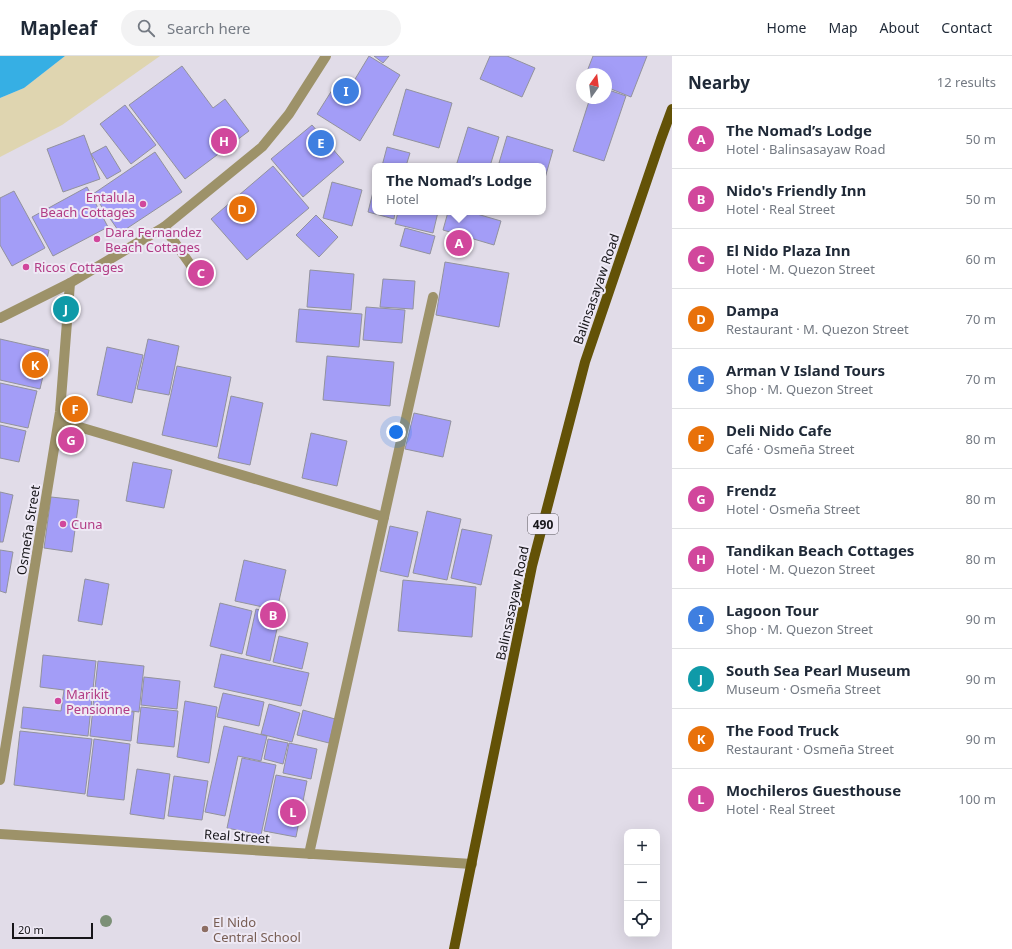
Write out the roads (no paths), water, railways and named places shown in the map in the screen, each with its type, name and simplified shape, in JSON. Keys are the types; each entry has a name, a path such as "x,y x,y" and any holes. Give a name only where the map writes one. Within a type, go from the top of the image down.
{"main road":[{"name":"Balinsasayaw Road","path":"454,949 532,566 585,362 660,138 672,109"}],"street":[{"path":"0,318 70,283 164,227 262,147 290,114 326,56"},
{"path":"164,227 192,267"},
{"name":"Osmeña Street","path":"0,780 59,421 70,283"},
{"path":"309,854 433,297"},
{"path":"59,421 384,517"},
{"name":"Real Street","path":"0,834 472,864"}],"water":[{"path":"0,56 65,56 24,88 0,98"}],"place":[{"name":"Lagoon Tour","path":"346,91"},
{"name":"Tandikan Beach Cottages","path":"224,141"},
{"name":"Arman V Island Tours","path":"321,143"},
{"name":"Entalula Beach Cottages","path":"143,204"},
{"name":"Dampa","path":"242,209"},
{"name":"Dara Fernandez Beach Cottages","path":"97,239"},
{"name":"The Nomad’s Lodge","path":"459,243"},
{"name":"Ricos Cottages","path":"26,267"},
{"name":"El Nido Plaza Inn","path":"201,273"},
{"name":"South Sea Pearl Museum","path":"66,309"},
{"name":"The Food Truck","path":"35,365"},
{"name":"Deli Nido Cafe","path":"75,409"},
{"name":"Frendz","path":"71,440"},
{"name":"Cuna","path":"63,524"},
{"name":"Nido's Friendly Inn","path":"273,615"},
{"name":"Marikit Pensionne","path":"58,701"},
{"name":"Mochileros Guesthouse","path":"293,812"},
{"name":"El Nido Central School","path":"205,929"}]}
